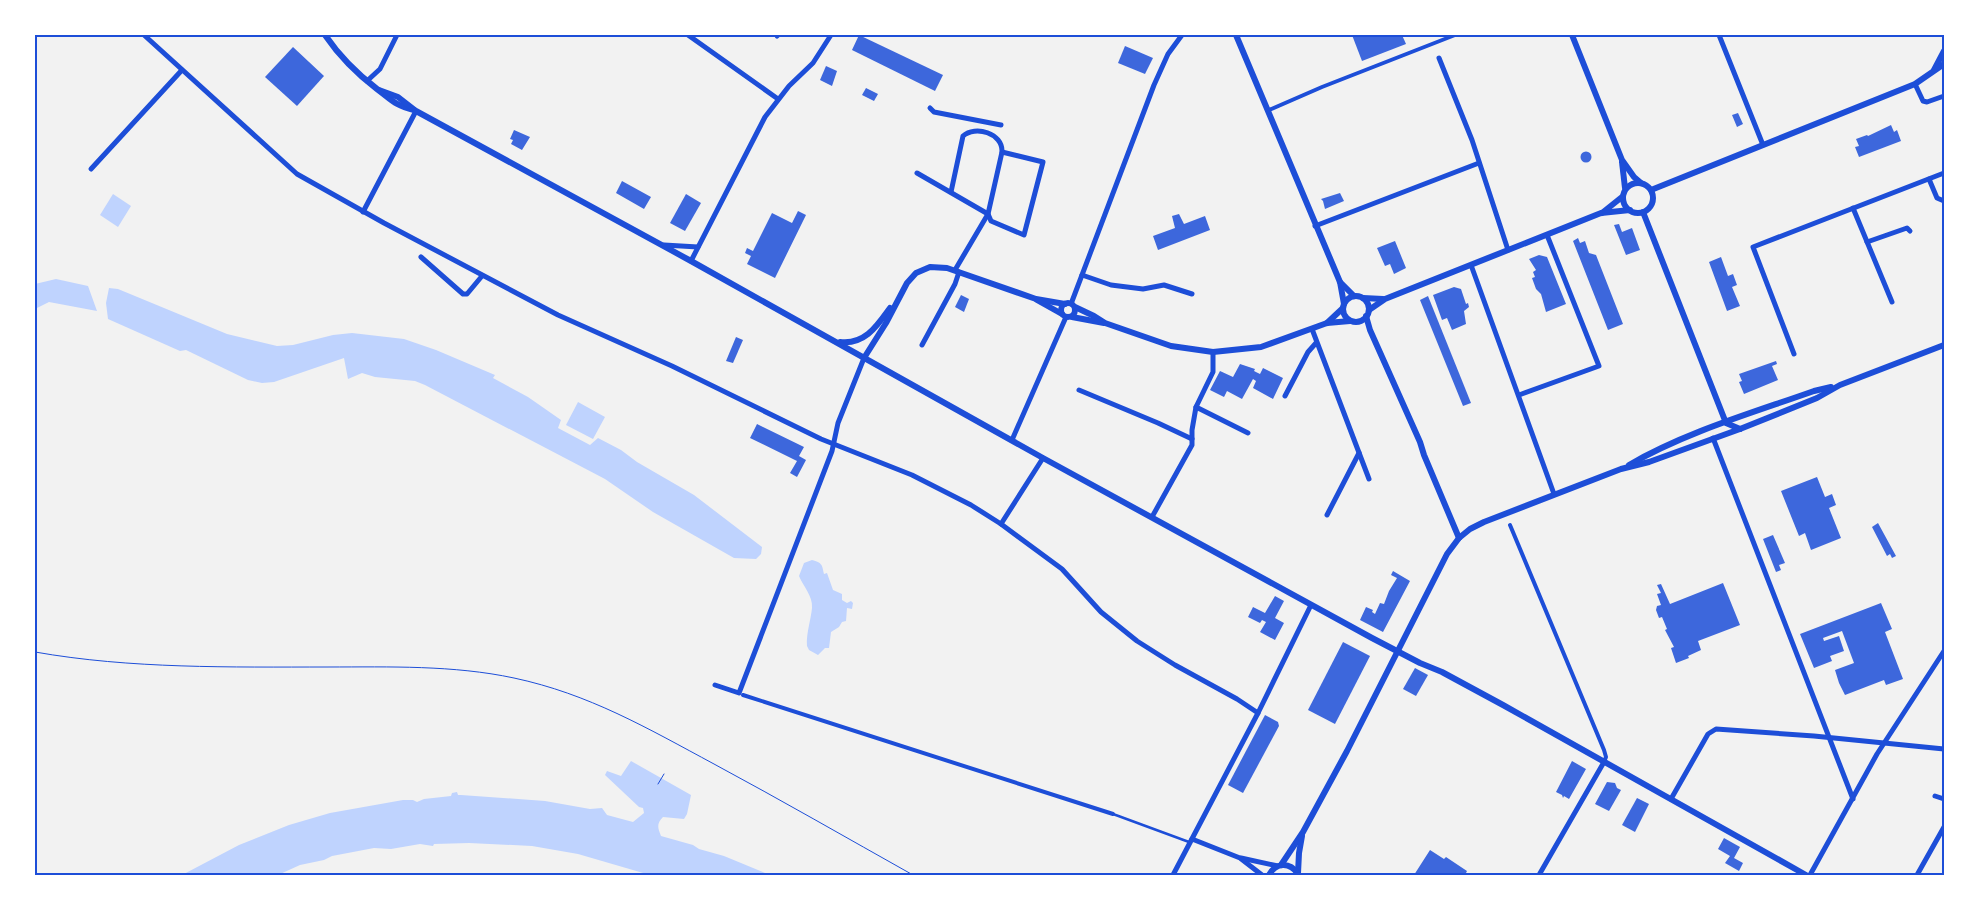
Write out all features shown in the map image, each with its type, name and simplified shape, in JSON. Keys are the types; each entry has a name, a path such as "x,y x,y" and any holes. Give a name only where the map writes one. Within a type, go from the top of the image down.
{"street":[{"path":"144,35 290,169 363,212 558,315 656,358 833,443 946,491 1001,524 1062,569 1101,612 1137,641 1258,713"},
{"path":"325,35 344,60 389,100 405,108 415,110 691,261 1043,458 1311,605 1397,651 1442,672 1808,875 1884,743 1944,651"},
{"path":"367,81 380,69 398,35"},
{"path":"688,35 778,99"},
{"path":"691,261 750,142 770,108 812,63 831,35"},
{"path":"1066,316 1061,308 1070,305 1154,85 1168,54 1182,35"},
{"path":"1236,35 1340,282 1344,315 1350,320"},
{"path":"1268,110 1358,72 1455,35"},
{"path":"1572,35 1622,160 1634,177 1651,190 1653,197 1651,204 1643,212 1630,210 1624,205 1622,197"},
{"path":"1719,35 1763,145"},
{"path":"1932,74 1944,51"},
{"path":"1438,58 1472,140 1508,250"},
{"path":"1651,190 1915,84 1944,64"},
{"path":"91,169 182,70"},
{"path":"1915,84 1923,101 1927,102 1944,96"},
{"path":"930,108 934,112 1001,125"},
{"path":"363,212 415,110"},
{"path":"922,345 955,284 957,271 988,214 1002,152 1000,140 992,134 973,131 965,134 962,139 951,192"},
{"path":"917,173 988,214 991,221 1024,235 1043,162 1002,152"},
{"path":"1622,160 1626,188"},
{"path":"1315,226 1479,163"},
{"path":"1794,354 1753,247 1944,173"},
{"path":"1929,179 1937,198 1944,201"},
{"path":"741,694 828,460 838,423 864,358 910,278 922,270 940,266 1036,299 1070,305 1105,323 1171,346 1213,352 1261,347 1327,323 1350,320 1360,321 1385,299 1601,213 1622,197 1626,188 1631,184 1642,183"},
{"path":"1853,208 1892,302"},
{"path":"1601,213 1630,210"},
{"path":"1643,212 1726,423 1740,428"},
{"path":"1868,242 1907,228 1910,231"},
{"path":"1519,395 1599,366 1547,235"},
{"path":"662,245 698,247"},
{"path":"421,257 463,294 467,294 482,276"},
{"path":"1471,265 1554,494"},
{"path":"1082,275 1111,285 1143,290 1164,285 1192,294"},
{"path":"1340,282 1354,296"},
{"path":"836,342 853,342 867,336 900,296"},
{"path":"1327,323 1348,298 1354,296 1385,299"},
{"path":"1363,298 1368,306 1367,313 1370,330 1420,442 1459,538"},
{"path":"1036,299 1066,316 1105,323"},
{"path":"1012,440 1066,316 1075,313 1070,305"},
{"path":"1312,329 1369,479"},
{"path":"1285,396 1308,352 1316,343"},
{"path":"1621,469 1668,445 1814,391 1840,385 1944,345"},
{"path":"1152,517 1192,442 1196,407 1213,372 1213,352"},
{"path":"1269,875 1304,832 1447,554 1459,538 1470,528 1621,469 1649,462 1740,428 1817,398 1840,385"},
{"path":"1079,390 1158,422 1192,442"},
{"path":"1196,407 1248,433"},
{"path":"1713,438 1726,423"},
{"path":"1713,438 1853,799"},
{"path":"1327,515 1359,454"},
{"path":"1001,524 1043,458"},
{"path":"1510,525 1606,757 1539,875"},
{"path":"1173,875 1258,713 1311,605"},
{"path":"715,686 1113,814"},
{"path":"1671,799 1712,730 1829,737 1944,749"},
{"path":"1935,796 1944,799"},
{"path":"1917,875 1944,827"},
{"path":"1299,874 1299,853 1304,832"},
{"path":"1191,841 1240,858 1289,865 1299,874"},
{"path":"1240,858 1262,875"}],"lane":[{"path":"1113,814 1191,841"}],"path":[{"path":"35,652 87,660 182,665 440,668 488,673 542,685 591,701 682,745 914,875"},
{"path":"658,784 664,774"}],"water":[{"path":"113,194 131,206 118,227 100,215"},
{"path":"56,279 88,286 97,311 49,302 35,309 35,284"},
{"path":"109,288 118,289 227,334 277,346 293,345 333,335 352,333 404,339 436,350 495,375 493,378 528,397 561,420 558,428 590,445 598,438 694,495 762,547 761,554 756,559 734,558 653,512 605,479 415,381 375,377 362,373 348,379 344,358 274,382 262,383 248,380 186,350 180,351 108,319 106,303"},
{"path":"578,402 605,417 593,439 566,425"},
{"path":"812,560 821,564 824,574 827,573 833,590 842,594 842,600 847,603 851,601 853,603 852,609 847,608 846,621 842,622 839,627 831,632 829,648 825,648 818,655 809,650 807,646 812,604 799,576 804,563"},
{"path":"631,761 691,795 684,819 663,817 661,819 658,826 661,836 724,856 770,875 650,875 578,854 532,846 469,843 434,844 433,846 420,844 391,849 374,848 332,856 324,860 300,865 278,875 182,875 239,845 289,825 330,813 403,800 417,802 424,799 451,796 452,793 457,792 458,795 545,801 590,809 602,808 607,815 633,822 644,813 643,808 639,807 605,775 607,771 621,776"}],"building":[{"path":"859,35 943,75 935,91 852,50"},
{"path":"1352,35 1402,35 1406,44 1362,61"},
{"path":"1125,46 1153,58 1145,74 1118,63"},
{"path":"293,47 324,76 297,106 265,77"},
{"path":"826,66 837,71 832,86 820,80"},
{"path":"866,88 878,94 874,101 862,95"},
{"path":"1738,113 1743,124 1737,127 1732,115"},
{"path":"1891,125 1894,132 1897,130 1901,141 1859,157 1855,147 1859,146 1856,139 1868,136"},
{"path":"514,130 530,137 522,150 511,144 513,140 510,139"},
{"path":"1584,152 1588,152 1591,157 1590,161 1584,162 1581,159 1581,155"},
{"path":"622,181 651,197 644,209 616,193"},
{"path":"1340,193 1344,201 1325,209 1321,199"},
{"path":"686,194 701,203 685,231 670,223"},
{"path":"798,211 806,215 775,278 747,264 751,256 745,253 747,248 753,251 772,213 792,223"},
{"path":"1179,214 1184,224 1205,216 1210,230 1158,250 1153,236 1175,228 1172,216"},
{"path":"1619,224 1622,232 1632,228 1640,250 1626,255 1614,225"},
{"path":"1578,238 1580,243 1585,241 1589,253 1596,255 1623,324 1608,330 1573,241"},
{"path":"1395,241 1406,268 1394,274 1390,264 1385,266 1377,248"},
{"path":"1539,255 1547,257 1566,304 1546,312 1541,294 1536,289 1532,278 1535,277 1533,272 1536,270 1529,259"},
{"path":"1721,257 1728,276 1733,274 1737,285 1732,287 1740,306 1727,311 1709,262"},
{"path":"1454,287 1461,289 1466,304 1468,303 1469,307 1464,311 1466,324 1452,330 1447,318 1442,320 1433,295"},
{"path":"961,295 969,299 964,312 955,307"},
{"path":"1428,296 1471,403 1463,406 1420,300"},
{"path":"736,337 743,340 733,363 726,361"},
{"path":"1776,361 1777,364 1772,366 1778,380 1744,394 1739,382 1742,381 1739,374"},
{"path":"1240,364 1255,369 1254,371 1260,374 1263,368 1283,378 1273,399 1253,388 1256,381 1253,379 1242,399 1227,391 1224,397 1210,390 1220,371 1233,377"},
{"path":"757,424 804,447 799,456 806,460 797,477 790,473 797,461 750,438"},
{"path":"1817,477 1825,497 1832,494 1836,505 1829,508 1841,538 1811,550 1805,533 1799,536 1781,491"},
{"path":"1878,523 1896,556 1892,558 1890,554 1887,556 1872,527"},
{"path":"1773,535 1785,563 1779,565 1781,570 1776,572 1763,539"},
{"path":"1393,571 1410,581 1383,632 1360,620 1366,607 1373,610 1372,612 1375,614 1380,603 1384,604 1397,578 1391,575"},
{"path":"1723,583 1740,625 1698,641 1701,650 1688,656 1689,658 1676,663 1671,648 1674,647 1665,630 1667,629 1662,617 1659,618 1656,610 1657,606 1661,605 1657,594 1661,593 1657,585 1661,584 1670,604"},
{"path":"1275,596 1284,601 1275,618 1284,623 1275,640 1260,632 1266,622 1262,620 1260,623 1248,617 1253,607 1265,613"},
{"path":"1881,603 1892,629 1885,632 1903,679 1886,685 1884,680 1845,695 1835,670 1854,663 1842,631 1823,638 1824,641 1839,636 1844,651 1830,656 1832,661 1814,668 1800,634"},
{"path":"1343,642 1370,656 1335,724 1308,710"},
{"path":"1415,668 1428,675 1416,696 1403,689"},
{"path":"1265,715 1278,722 1279,726 1243,793 1228,785"},
{"path":"1572,761 1586,769 1569,799 1564,796 1563,798 1562,795 1556,792"},
{"path":"1607,782 1615,783 1617,788 1621,790 1609,811 1595,804"},
{"path":"1637,798 1649,804 1635,832 1622,825"},
{"path":"1724,838 1740,847 1734,858 1743,863 1739,871 1725,863 1730,856 1718,849"},
{"path":"1430,850 1444,859 1446,857 1467,871 1465,875 1414,875"}]}
